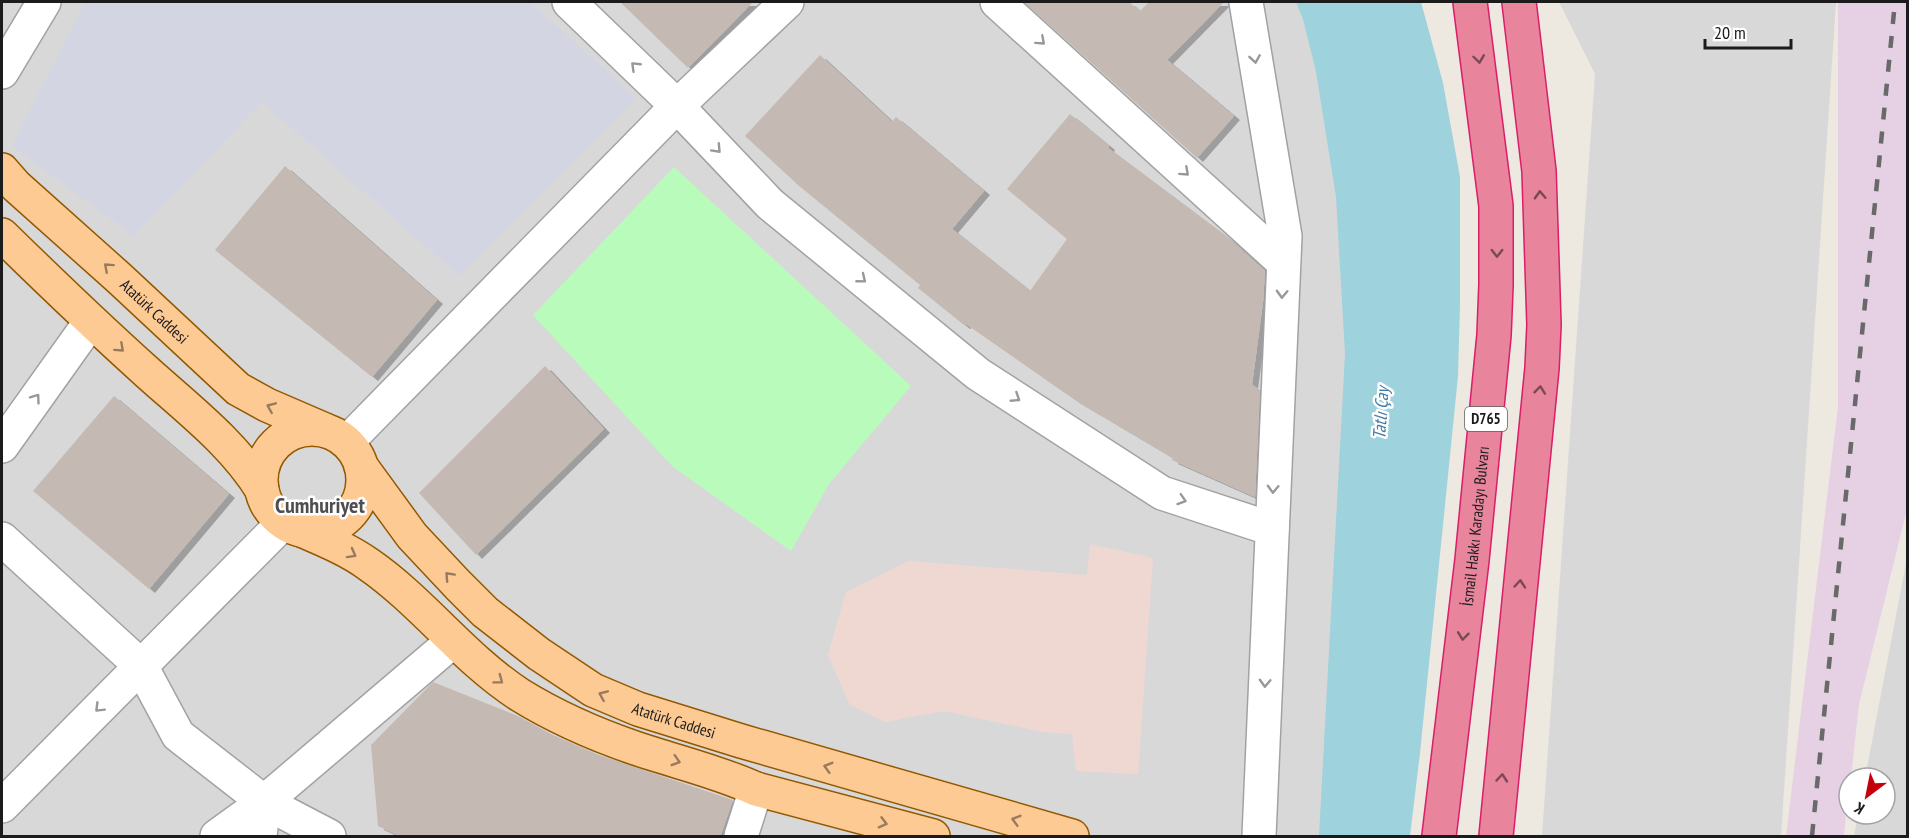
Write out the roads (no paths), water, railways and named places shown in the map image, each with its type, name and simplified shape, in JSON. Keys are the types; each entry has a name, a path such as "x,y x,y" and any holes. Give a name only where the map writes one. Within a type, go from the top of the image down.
{"highway":[{"name":"İsmail Hakkı Karadayı Bulvarı","path":"1439,837 1472,560 1493,345 1496,285 1496,206 1470,2"},
{"path":"1496,837 1542,368 1544,325 1539,171 1519,2"}],"main road":[{"name":"Atatürk Caddesi","path":"2,170 16,186 119,278 231,384 258,401 344,446 412,536 485,612 538,654 592,690 638,709 741,741 1072,837"},
{"path":"2,235 91,321 217,435 253,475 274,513 291,526 338,546 369,564 412,600 453,641 500,681 522,696 576,724 636,748 734,779 756,789 933,837"},
{"path":"262,490 263,464 277,442 287,435 299,430 344,446 363,479 362,493 357,505 337,525 310,531 291,526"}],"street":[{"path":"2,72 44,2"},
{"path":"569,2 677,106 770,204 978,374 1162,493 1272,529"},
{"path":"344,446 677,106 787,2"},
{"path":"998,2 1283,262"},
{"path":"1246,2 1284,236 1259,837"},
{"path":"2,446 91,321"},
{"path":"2,806 141,666 291,526"},
{"path":"2,539 141,666 178,735 264,802 329,837"},
{"path":"217,837 264,802 453,641"},
{"path":"741,837 756,789"},
{"path":"260,837 264,802"}],"water":[{"name":"Tatlı Çay","path":"1296,2 1421,2 1443,83 1460,177 1458,376 1410,836 1319,836 1345,354 1336,197 1316,72 1303,19"}],"railway":[{"path":"1812,836 1895,2"}],"district":[{"name":"Cumhuriyet","path":"320,505"}]}
